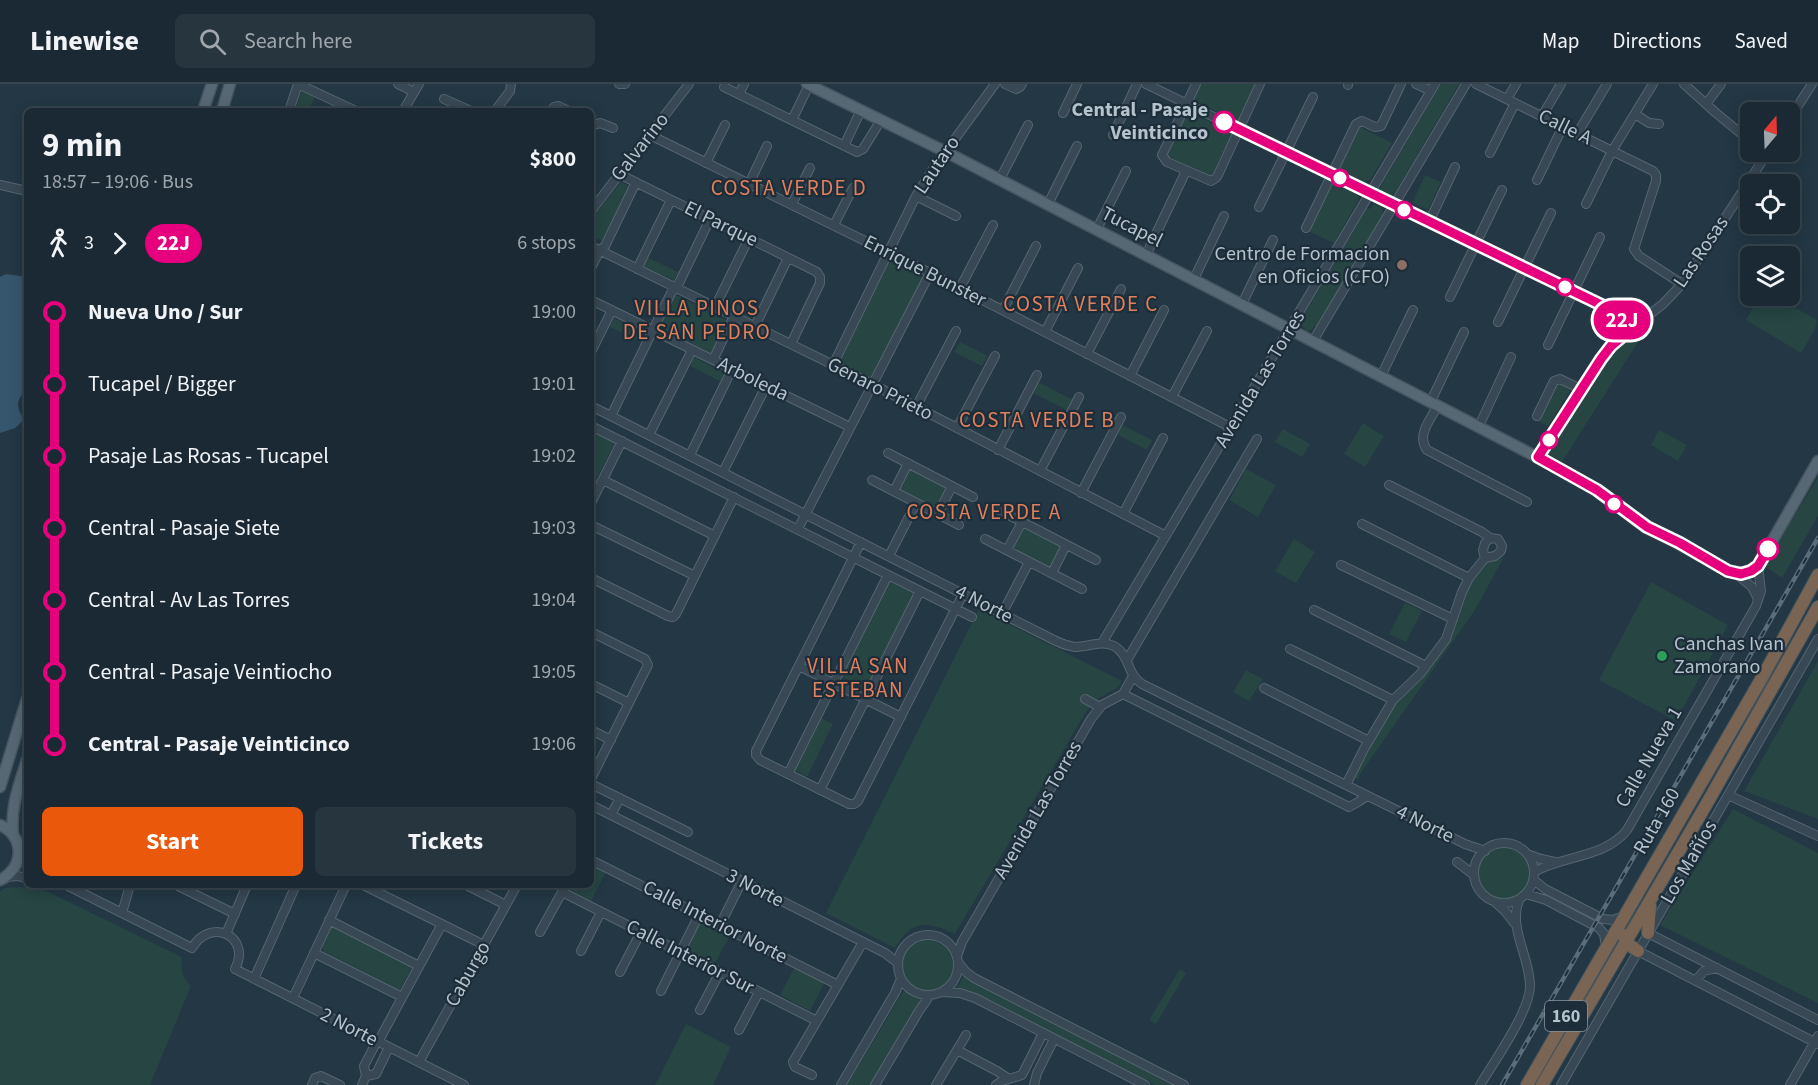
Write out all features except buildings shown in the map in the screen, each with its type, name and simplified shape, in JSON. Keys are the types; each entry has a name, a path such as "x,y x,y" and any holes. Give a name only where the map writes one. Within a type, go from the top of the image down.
{"highway":[{"name":"Ruta 160","path":"1527,1085 1763,676 1818,575"},
{"path":"1803,601 1803,613 1813,625"},
{"name":"Ruta 160","path":"1542,1085 1813,625 1818,607"},
{"path":"1648,933 1650,902"},
{"path":"1624,916 1623,933 1627,942 1638,951"}],"main road":[{"path":"205,108 212,84"},
{"path":"223,108 230,84"},
{"name":"Tucapel","path":"808,84 1000,179 1538,457 1597,490 1647,527 1735,573"},
{"path":"1735,573 1751,571 1758,566 1818,461"},
{"path":"0,787 24,709"},
{"path":"3,879 17,864 19,848 13,835 12,824 24,771"},
{"path":"0,825 13,835"}],"street":[{"path":"291,108 298,84 350,108"},
{"path":"398,84 417,88 405,108"},
{"path":"497,108 510,92 511,84"},
{"path":"619,84 624,84"},
{"name":"Galvarino","path":"594,206 689,84"},
{"path":"739,94 744,84"},
{"path":"792,120 808,84"},
{"name":"Lautaro","path":"833,365 916,196 995,84"},
{"path":"1005,84 1016,88 1022,84"},
{"path":"1063,113 1077,84"},
{"path":"1113,135 1137,84"},
{"path":"1146,84 1613,311 1630,330"},
{"path":"1196,84 1162,155 1167,162 1209,181 1214,180 1218,175 1260,84"},
{"path":"1306,228 1357,123 1362,121 1375,127 1381,126 1401,84"},
{"path":"1416,84 1433,88"},
{"name":"Avenida Las Torres","path":"1313,340 1466,84"},
{"name":"Calle A","path":"1476,84 1653,171 1656,181 1634,249 1639,256 1682,284"},
{"path":"1490,153 1516,84"},
{"path":"1542,116 1561,84"},
{"path":"1577,134 1607,84"},
{"path":"1586,204 1612,151 1653,84"},
{"path":"1684,84 1740,133"},
{"path":"1706,104 1721,84"},
{"path":"1800,103 1812,84"},
{"path":"724,87 857,152 861,151 881,120"},
{"name":"Avenida Las Torres","path":"1102,644 1433,88"},
{"path":"1259,207 1312,97"},
{"path":"444,99 464,108"},
{"path":"844,146 861,110"},
{"path":"1635,114 1649,123 1659,124"},
{"path":"594,126 600,123 613,128"},
{"path":"706,163 725,125"},
{"path":"1000,179 1028,125"},
{"path":"1537,180 1563,126"},
{"name":"Enrique Bunster","path":"650,135 960,288 1230,427"},
{"path":"1048,204 1077,146"},
{"path":"749,184 767,147"},
{"name":"Las Rosas","path":"1538,457 1606,353 1663,304 1682,284 1760,162"},
{"path":"1429,222 1455,167"},
{"path":"792,204 810,168"},
{"path":"1097,229 1126,171"},
{"path":"1146,255 1186,171"},
{"name":"El Parque","path":"620,174 814,271 820,277 820,283 791,344"},
{"path":"595,248 605,246 636,182"},
{"path":"0,185 24,189"},
{"path":"834,225 853,188"},
{"path":"1450,297 1502,190"},
{"path":"916,196 956,216"},
{"path":"637,268 671,200"},
{"path":"1498,322 1551,213"},
{"path":"1194,279 1224,216"},
{"path":"611,416 710,219"},
{"path":"960,288 993,225"},
{"path":"1548,345 1600,237"},
{"path":"715,307 749,238"},
{"path":"1242,304 1273,240"},
{"path":"1003,310 1036,246"},
{"name":"Genaro Prieto","path":"595,248 872,384 1166,536"},
{"path":"755,326 788,258"},
{"path":"1045,332 1078,267"},
{"path":"798,529 930,273"},
{"path":"1087,354 1121,289"},
{"name":"Arboleda","path":"594,301 850,427"},
{"path":"594,346 612,310"},
{"path":"1130,376 1164,310"},
{"path":"1381,376 1413,310"},
{"path":"713,360 734,316"},
{"path":"916,407 956,331"},
{"path":"1172,397 1207,331"},
{"path":"1464,332 1434,403 1422,435 1422,443 1427,450 1527,502"},
{"path":"649,435 692,350"},
{"path":"957,429 995,356"},
{"path":"1479,426 1511,357"},
{"path":"690,455 732,369"},
{"path":"998,450 1037,375"},
{"path":"1537,416 1554,381 1562,380 1581,389"},
{"path":"723,472 766,386"},
{"path":"1040,471 1078,397"},
{"name":"4 Norte","path":"594,408 1062,644 1075,647 1102,644"},
{"path":"1081,493 1120,417"},
{"name":"4 Norte","path":"594,427 972,617"},
{"path":"1123,514 1163,438"},
{"name":"Avenida Las Torres","path":"1127,660 1257,439"},
{"path":"594,497 622,441"},
{"path":"888,453 974,497"},
{"path":"894,491 908,464"},
{"path":"603,480 715,536"},
{"path":"872,480 959,525"},
{"path":"1346,785 1393,700 1426,666 1446,639 1469,578 1485,558 1497,555 1502,549 1502,543 1498,539 1490,538 1389,485"},
{"path":"938,514 952,486"},
{"path":"594,579 670,617 676,614 734,498"},
{"path":"889,556 916,503"},
{"path":"1001,511 1096,560"},
{"path":"1006,550 1022,522"},
{"path":"1362,524 1469,578"},
{"path":"594,526 695,576"},
{"path":"1485,558 1484,545 1490,538"},
{"path":"985,539 1082,589"},
{"path":"861,542 756,751 760,760 849,804 858,801 963,594"},
{"path":"1052,573 1066,545"},
{"path":"1002,614 1029,562"},
{"path":"1341,565 1453,619"},
{"name":"Calle Nueva 1","path":"1534,876 1556,862 1608,847 1627,830 1759,600 1761,585 1758,566"},
{"path":"1735,573 1752,587 1759,600"},
{"path":"788,774 888,575"},
{"path":"820,790 920,591"},
{"path":"1314,610 1426,666"},
{"path":"594,634 647,661 648,666 594,773"},
{"name":"Los Mañíos","path":"1560,1085 1818,639"},
{"path":"1102,644 1116,648 1127,660 1133,676 1123,694 1349,807 1367,796"},
{"path":"1290,649 1393,700"},
{"path":"799,666 901,717"},
{"name":"4 Norte","path":"1133,676 1142,684 1367,796 1465,844 1485,851"},
{"path":"594,686 629,703"},
{"path":"1264,688 1369,741"},
{"name":"Avenida Las Torres","path":"957,959 962,942 973,922 1090,719 1100,707 1123,694"},
{"path":"1085,699 1100,707"},
{"path":"594,732 611,740"},
{"path":"594,785 688,832"},
{"path":"1728,795 1818,836"},
{"path":"611,815 620,798"},
{"name":"3 Norte","path":"594,806 889,955 898,963"},
{"path":"1474,875 1477,862 1485,851 1495,845 1507,844 1518,847 1527,854 1556,862"},
{"path":"19,848 24,854"},
{"path":"1527,854 1532,862 1534,876 1545,889 1603,919 1613,921 1624,916"},
{"name":"Calle Interior Norte","path":"594,862 838,985"},
{"name":"4 Norte","path":"1457,862 1474,875 1480,891 1505,911 1517,927"},
{"path":"3,879 18,876 24,878"},
{"path":"1480,1085 1527,1002 1530,988 1529,974 1517,927 1516,909 1534,876"},
{"path":"720,925 742,881"},
{"path":"80,888 122,913 192,948 197,939 204,934 211,932 226,934 246,888"},
{"path":"122,913 129,888"},
{"path":"182,888 235,914"},
{"path":"254,979 295,888"},
{"path":"293,998 345,888"},
{"path":"369,888 484,945"},
{"path":"472,888 506,905"},
{"name":"Caburgo","path":"419,1062 515,888"},
{"path":"540,932 564,889"},
{"name":"Calle Interior Sur","path":"564,889 602,912 817,1021"},
{"path":"1493,901 1509,903 1522,897 1546,900 1599,927 1604,934 1606,946"},
{"path":"581,951 602,912"},
{"path":"661,991 699,915"},
{"path":"329,920 419,966"},
{"path":"362,1085 366,1076 364,1066 442,924"},
{"path":"620,972 641,932"},
{"path":"1648,933 1818,1020"},
{"name":"2 Norte","path":"226,934 233,939 239,952 239,960 235,969 464,1085"},
{"path":"1144,1085 968,995 942,992 930,995 913,991 902,980 898,963 901,953 912,940 924,935 938,937 954,949 957,959 966,972 974,978 1184,1085"},
{"path":"812,1075 795,1067 793,1062 863,942"},
{"path":"1638,951 1817,1041 1790,1085"},
{"path":"314,953 402,998"},
{"path":"942,992 956,977 957,959"},
{"path":"1696,980 1704,971 1717,968"},
{"path":"700,1010 720,972"},
{"path":"841,1085 902,980"},
{"path":"739,1030 759,992"},
{"path":"875,1085 930,995"},
{"path":"996,1085 1019,1077 1024,1072 1043,1033"},
{"path":"936,1085 966,1035"},
{"path":"1035,1085 1037,1073 1054,1039"},
{"path":"366,1076 376,1074 389,1047"},
{"path":"957,1050 1009,1079"},
{"path":"312,1085 315,1078 321,1076 340,1085"}],"green space":[{"path":"1200,84 1256,84 1237,122 1192,99"},
{"path":"1441,84 1459,84 1395,193 1390,196 1380,190 1382,184"},
{"path":"302,90 315,97 310,108 296,108"},
{"path":"1188,111 1232,133 1228,148 1225,147 1212,176 1209,177 1166,155"},
{"path":"1360,127 1392,143 1370,180 1365,182 1339,170"},
{"path":"1425,175 1441,182 1428,210 1412,203"},
{"path":"621,182 629,186 602,241 594,237 594,215"},
{"path":"1330,183 1358,194 1359,199 1334,243 1308,231"},
{"path":"1374,204 1382,207 1383,216 1317,327 1314,326 1312,330 1307,331 1301,325 1303,321 1301,320 1367,208 1369,209"},
{"path":"647,257 678,272 674,280 643,266"},
{"path":"892,258 920,271 923,278 871,378 847,368 842,364 842,359 888,261"},
{"path":"676,295 726,320 711,353 658,325"},
{"path":"723,298 754,312 750,321 719,306"},
{"path":"1754,306 1792,306 1817,320 1815,329 1801,353 1746,320"},
{"path":"614,318 645,334 641,342 610,327"},
{"path":"1652,320 1562,462 1549,455 1550,447 1608,358 1623,340"},
{"path":"960,342 988,356 982,366 954,352"},
{"path":"694,357 724,373 720,381 690,366"},
{"path":"1561,381 1572,388 1548,426 1537,421 1554,383"},
{"path":"1038,382 1073,400 1067,410 1033,393"},
{"path":"1363,423 1384,436 1365,467 1344,454"},
{"path":"1122,425 1152,440 1147,450 1118,435"},
{"path":"1283,429 1310,444 1302,457 1275,442"},
{"path":"1659,430 1687,445 1678,461 1651,445"},
{"path":"594,432 615,442 594,484"},
{"path":"911,468 947,488 937,509 899,490"},
{"path":"1246,469 1276,485 1258,517 1229,500"},
{"path":"1818,477 1818,516 1782,578 1764,566"},
{"path":"1026,527 1060,545 1061,549 1051,568 1013,550 1012,545 1021,528"},
{"path":"1294,539 1315,552 1296,583 1275,571"},
{"path":"1504,557 1475,610 1358,780 1355,777 1389,713 1399,699 1430,669 1452,637 1468,587 1485,562 1493,562"},
{"path":"889,581 914,593 866,690 842,677"},
{"name":"Canchas Ivan Zamorano","path":"1651,582 1728,625 1676,721 1599,680"},
{"path":"1405,603 1422,611 1406,642 1389,634"},
{"path":"979,609 1122,681 1117,688 1097,699 1086,712 955,934 936,927 921,925 908,932 895,948 826,913"},
{"path":"1818,661 1818,819 1744,791"},
{"path":"1246,670 1263,679 1249,701 1233,692"},
{"path":"819,717 833,724 807,777 793,769"},
{"path":"1733,809 1818,853 1818,1003 1660,925"},
{"path":"1499,848 1509,848 1523,855 1530,874 1523,893 1509,900 1499,900 1489,896 1482,889 1478,879 1478,869 1482,859 1489,852"},
{"path":"594,866 606,872 591,901 569,890 570,888 594,888"},
{"path":"5,888 42,889 182,957 183,973 191,986 150,1085 0,1085 0,892"},
{"path":"701,920 730,935 715,964 686,949"},
{"path":"336,927 409,966 411,969 400,989 324,952 322,947 331,928"},
{"path":"922,940 932,940 946,947 953,966 946,985 932,992 922,992 912,988 905,981 901,971 901,961 905,951 912,944"},
{"path":"795,966 825,982 810,1011 780,995"},
{"path":"1180,969 1186,973 1156,1024 1149,1020"},
{"path":"963,976 1176,1085 1155,1085 970,991 955,988"},
{"path":"904,990 921,1000 870,1085 847,1085"},
{"path":"686,1024 731,1047 713,1085 655,1085"}],"water":[{"path":"6,274 24,277 24,393 18,404 24,420 15,428 0,433 0,277"}],"railway":[{"path":"1502,1085 1818,538"}],"bus line":[{"name":"22J","path":"1224,122 1616,312 1630,330 1611,346 1601,359 1538,457 1597,490 1647,527 1728,571 1741,574 1751,571 1758,566 1768,549"}],"place":[{"name":"Central - Pasaje Veinticinco","path":"1224,122"},
{"name":"Centro de Formacion en Oficios (CFO)","path":"1402,265"},
{"name":"Canchas Ivan Zamorano","path":"1662,656"}],"district":[{"name":"COSTA VERDE D","path":"789,188"},
{"name":"COSTA VERDE C","path":"1081,304"},
{"name":"VILLA PINOS DE SAN PEDRO","path":"697,320"},
{"name":"COSTA VERDE B","path":"1037,420"},
{"name":"COSTA VERDE A","path":"984,512"},
{"name":"VILLA SAN ESTEBAN","path":"858,678"}]}
